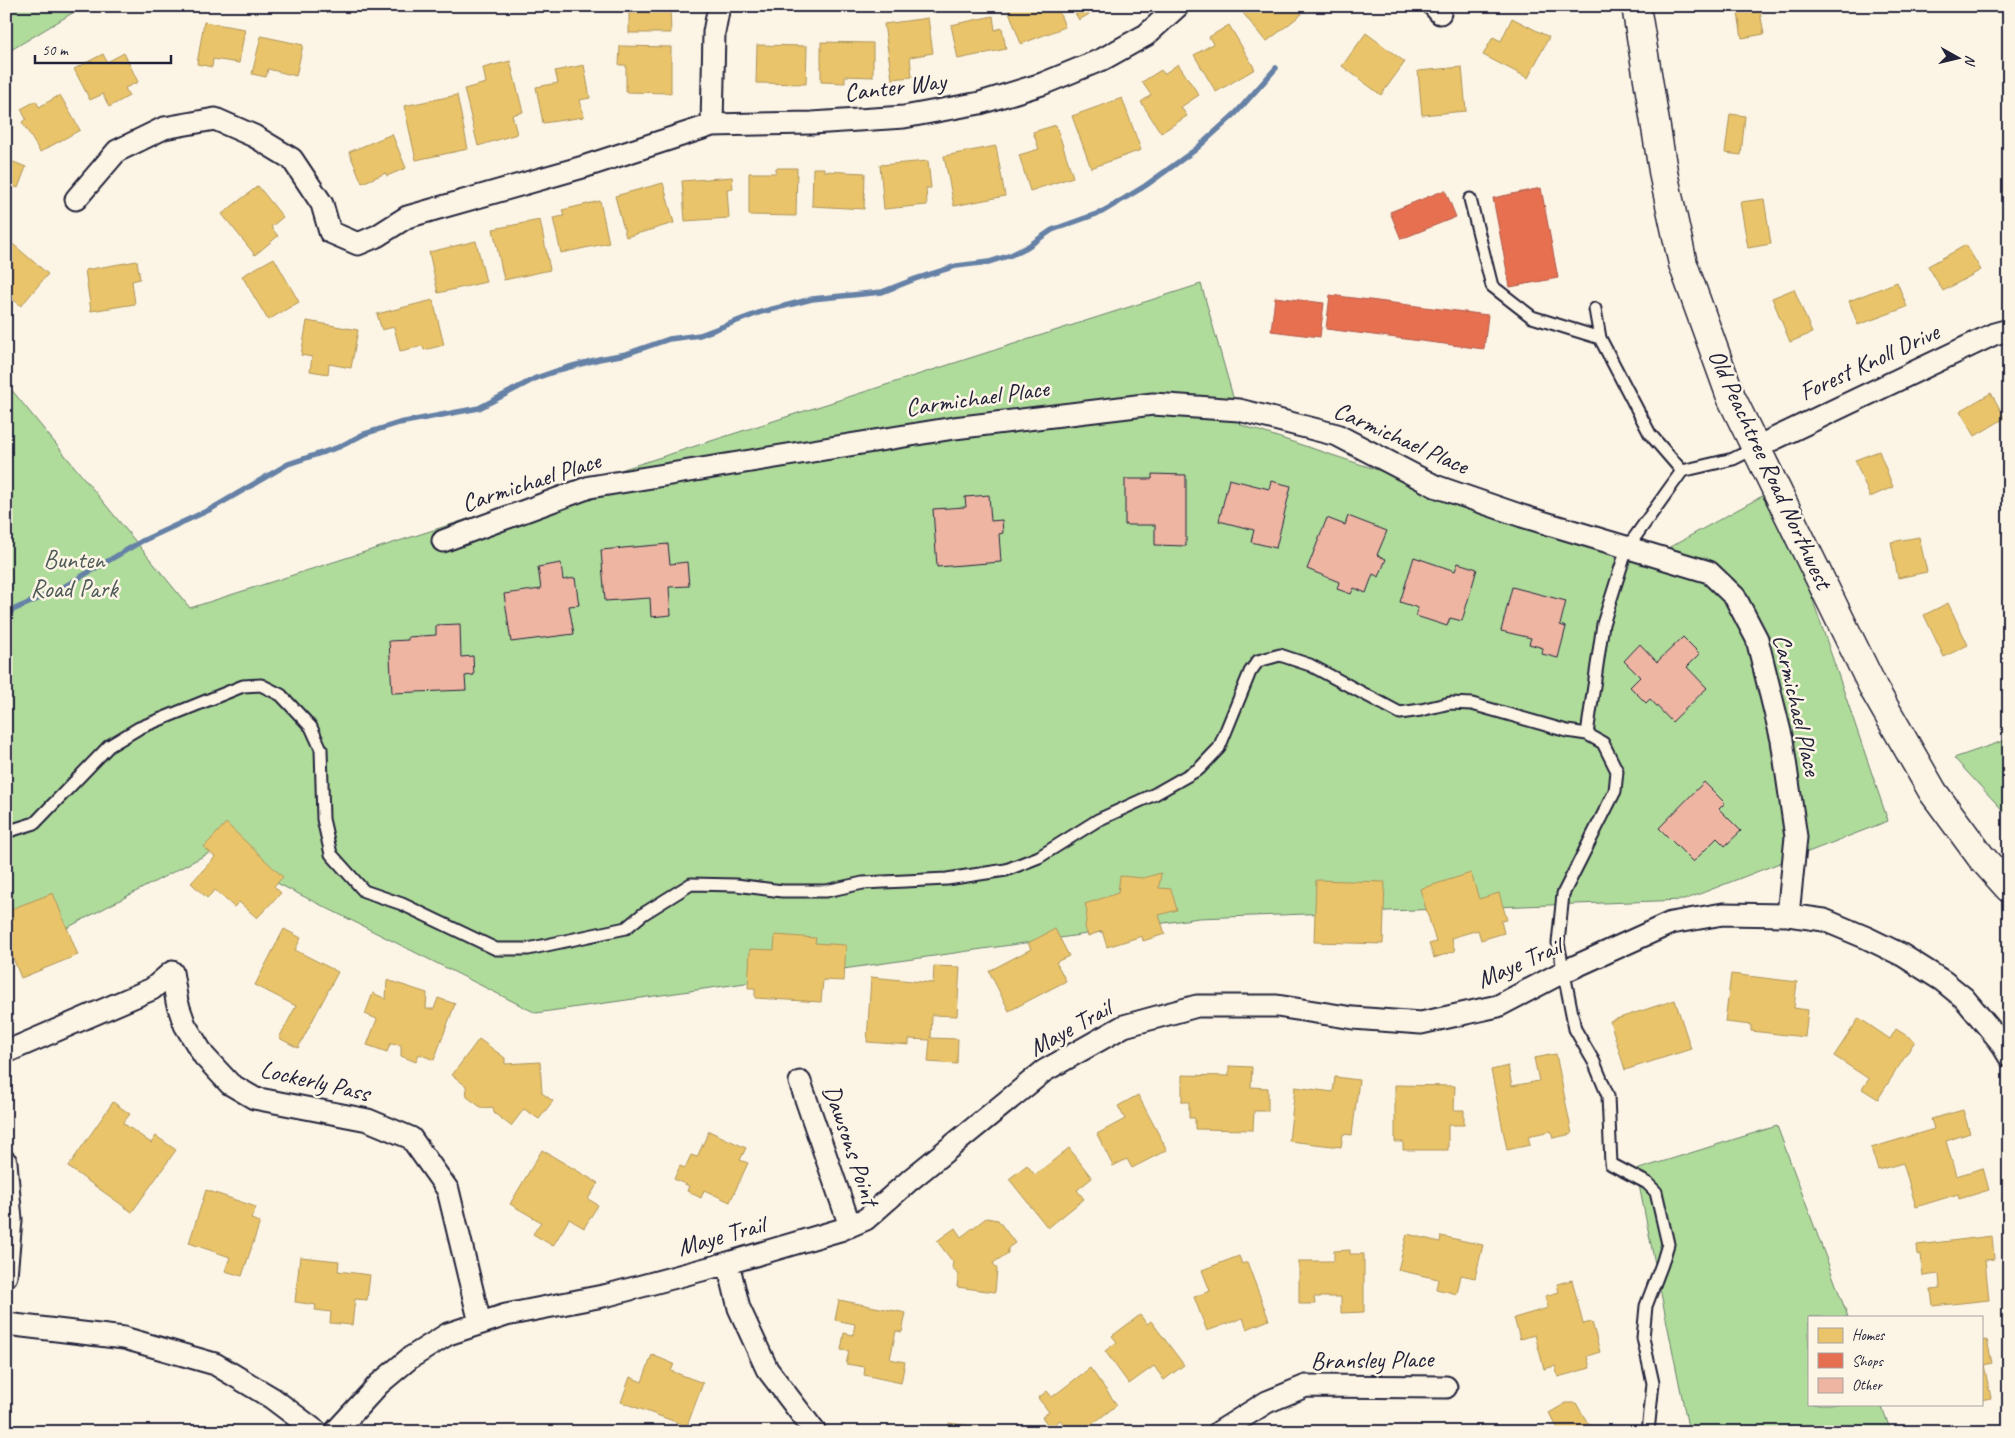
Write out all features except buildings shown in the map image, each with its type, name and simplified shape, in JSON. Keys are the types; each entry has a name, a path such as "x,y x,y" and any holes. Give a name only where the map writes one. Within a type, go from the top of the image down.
{"main road":[{"name":"Old Peachtree Road Northwest","path":"1636,6 1664,176 1683,264 1731,397 1875,691 1933,792 1981,856 2009,888"}],"street":[{"path":"712,125 714,32 719,6"},
{"name":"Canter Way","path":"76,199 117,151 164,128 215,119 254,136 292,159 322,204 330,232 358,244 377,236 407,217 599,162 712,125 812,124 904,117 980,102 1042,84 1103,59 1146,35 1178,6"},
{"name":"Forest Knoll Drive","path":"1755,448 1994,334 2009,330"},
{"name":"Carmichael Place","path":"443,541 590,487 954,428 1153,404 1239,410 1337,435 1435,486 1522,516 1709,572 1735,596 1757,639 1782,740 1796,837 1788,915"},
{"name":"Maye Trail","path":"335,1432 379,1384 410,1358 448,1334 506,1315 608,1295 728,1263 850,1226 866,1219 910,1180 1044,1071 1124,1026 1197,1006 1277,1006 1353,1018 1421,1023 1498,1006 1563,972 1671,923 1723,914 1788,915 1824,920 1867,938 1902,955 1943,981 1964,998 2000,1040 2009,1056"},
{"name":"Lockerly Pass","path":"6,1052 152,989 172,972 177,1002 185,1025 204,1056 230,1084 254,1098 368,1120 410,1138 448,1190 480,1324"},
{"name":"Dawsons Point","path":"800,1082 850,1226"},
{"path":"6,1162 11,1220 6,1276"},
{"path":"728,1263 739,1308 766,1369 815,1432"},
{"path":"6,1324 124,1338 215,1364 272,1398 317,1432"},
{"name":"Bransley Place","path":"1219,1432 1267,1402 1306,1386 1446,1387"}],"lane":[{"path":"1470,199 1492,286 1532,317 1600,338"},
{"path":"1595,309 1600,338 1650,434 1682,471"},
{"path":"1587,734 1604,624 1627,548 1682,471 1733,459 1755,448"},
{"path":"6,832 36,823 109,746 139,728 243,686 261,685 282,695 311,727 321,749 323,819 331,854 364,891 402,904 496,949 528,949 626,928 643,914 691,884 736,885 782,891 826,891 863,883 946,879 1006,870 1039,857 1098,820 1155,794 1199,769 1219,748 1250,672 1258,661 1280,655 1310,666 1400,713 1450,704 1472,704 1567,731 1587,734 1603,743 1617,771 1615,791 1563,894 1558,943 1575,1030 1594,1062 1608,1096 1611,1164 1647,1183 1656,1192 1668,1244 1646,1306 1643,1338 1653,1382 1648,1432"}],"green space":[{"path":"6,6 84,6 6,53"},
{"name":"Bunten Road Park","path":"1201,284 1241,425 1648,559 1775,489 1888,821 1684,900 1199,918 536,1013 213,851 6,960 6,383 190,608"},
{"path":"2009,739 2009,817 1954,758"},
{"path":"1777,1126 1848,1316 1808,1316 1808,1406 1882,1406 1891,1432 1689,1432 1636,1170"}],"waterway":[{"path":"6,613 60,589 142,541 211,509 288,464 339,447 364,434 399,423 479,408 536,378 562,369 626,354 669,339 700,335 761,312 812,299 882,292 956,266 989,262 1011,255 1052,230 1102,212 1145,186 1195,150 1236,113 1276,68"}]}
